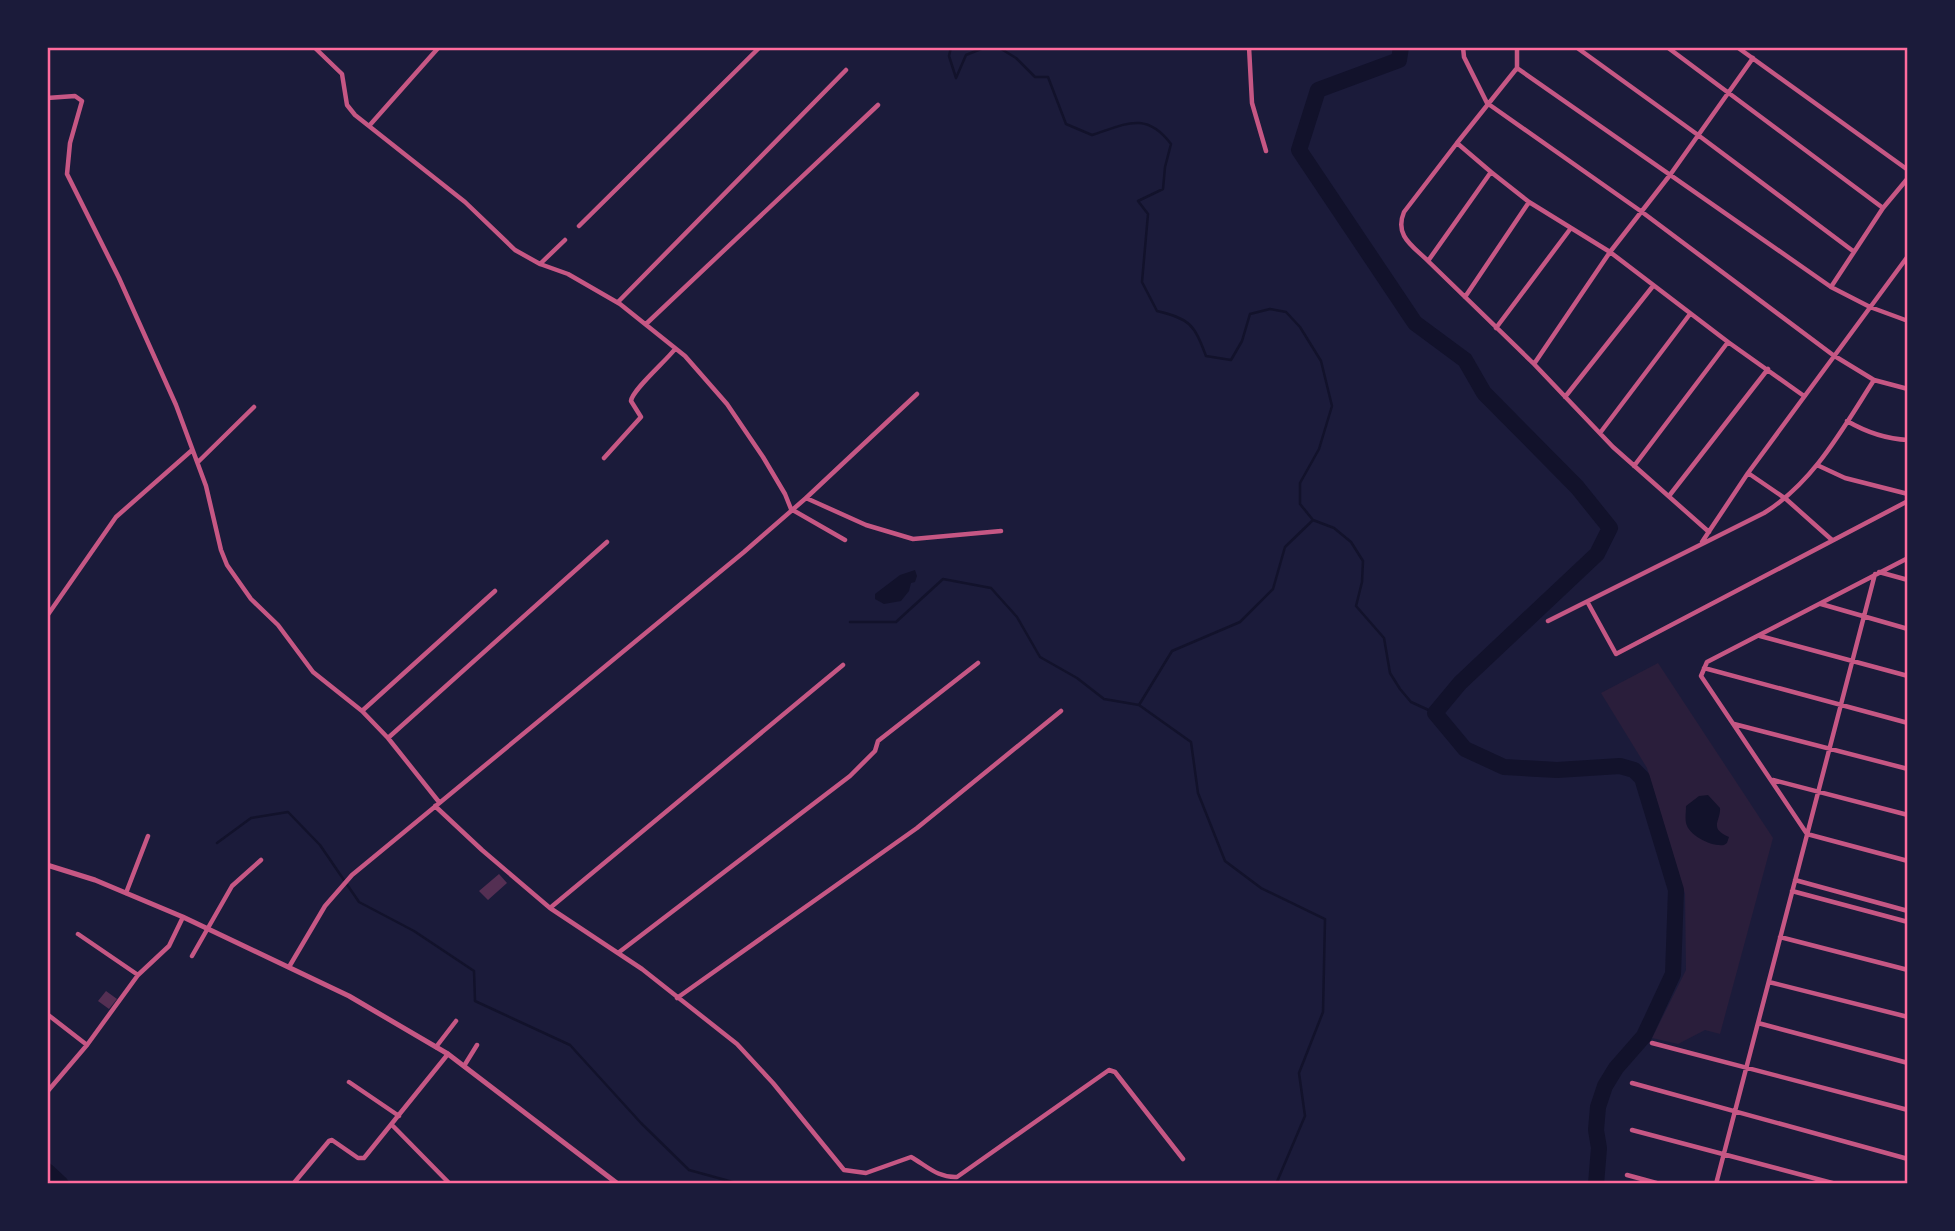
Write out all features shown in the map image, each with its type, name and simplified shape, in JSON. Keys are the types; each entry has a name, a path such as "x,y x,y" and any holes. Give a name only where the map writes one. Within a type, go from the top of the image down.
{"street":[{"path":"314,47 342,74 347,105 369,126 465,202 515,250 540,264 568,274 618,302 693,365 727,404 763,457 791,509 845,540"},
{"path":"369,126 439,47"},
{"path":"579,226 760,47"},
{"path":"1249,47 1252,103 1265,151"},
{"path":"1463,47 1464,57 1487,103 1642,212 1833,355 1874,380 1908,389"},
{"path":"1517,47 1517,68 1404,212 1400,229 1406,239 1534,364 1600,433 1710,532"},
{"path":"1576,47 1853,251"},
{"path":"1667,47 1883,208"},
{"path":"1737,47 1908,170"},
{"path":"1534,364 1610,252 1670,175 1753,58"},
{"path":"1517,68 1831,287 1870,307 1908,321"},
{"path":"618,302 846,71"},
{"path":"47,98 75,96 82,101 70,143 67,174 139,321 176,405 191,451 198,462 227,565 251,600 278,625 313,672 362,711 387,738 437,804 482,850 550,908 618,953 737,1044 773,1083 844,1170 866,1173 911,1157 936,1174 957,1177 1109,1070 1115,1072 1183,1159"},
{"path":"646,324 878,105"},
{"path":"1457,143 1529,202 1610,252 1690,314 1804,396"},
{"path":"1428,261 1491,172"},
{"path":"1831,287 1883,208 1908,178"},
{"path":"1465,297 1529,202"},
{"path":"1496,328 1571,228"},
{"path":"540,264 565,240"},
{"path":"1701,544 1748,473 1833,355 1907,259"},
{"path":"1565,397 1653,286"},
{"path":"1600,433 1690,314"},
{"path":"1634,466 1728,342"},
{"path":"604,458 641,417 631,401 632,395 675,349"},
{"path":"1669,496 1768,369"},
{"path":"1548,621 1765,513 1786,499 1816,465 1874,380"},
{"path":"289,967 325,906 352,876 744,552 917,394"},
{"path":"198,462 254,407"},
{"path":"1847,421 1863,430 1893,439 1908,440"},
{"path":"47,616 116,517 191,451"},
{"path":"1816,465 1845,478 1908,494"},
{"path":"1748,473 1786,499 1832,540"},
{"path":"806,498 866,524 913,539 1001,531"},
{"path":"1588,603 1616,654 1908,501"},
{"path":"387,738 607,542"},
{"path":"1908,558 1707,662 1700,676 1807,834 1908,861"},
{"path":"1877,573 1908,580"},
{"path":"1716,1184 1877,573"},
{"path":"362,711 495,592"},
{"path":"1820,603 1908,629"},
{"path":"1759,636 1908,676"},
{"path":"618,953 850,776 875,751 878,741 978,663"},
{"path":"550,908 843,666"},
{"path":"1704,668 1908,723"},
{"path":"677,998 906,835 1061,711"},
{"path":"1733,723 1908,769"},
{"path":"1772,780 1908,815"},
{"path":"126,893 148,836"},
{"path":"192,956 232,886 261,860"},
{"path":"47,865 95,880 183,917 349,996 448,1054 618,1184"},
{"path":"1795,880 1908,911"},
{"path":"1792,891 1908,922"},
{"path":"47,1091 87,1045 138,975 169,946 183,917"},
{"path":"78,934 138,975"},
{"path":"1780,937 1908,970"},
{"path":"1769,982 1908,1017"},
{"path":"47,1014 87,1045"},
{"path":"436,1047 456,1021"},
{"path":"1758,1023 1908,1063"},
{"path":"1651,1043 1908,1110"},
{"path":"464,1066 477,1045"},
{"path":"293,1184 329,1141 332,1140 362,1159 393,1126 448,1054"},
{"path":"349,1082 399,1116"},
{"path":"1632,1083 1908,1158"},
{"path":"393,1126 450,1184"},
{"path":"1632,1130 1836,1184"},
{"path":"1627,1175 1660,1184"}],"shaded area":[{"path":"915,570 915,582 911,583 909,591 901,601 884,604 875,599 875,594 900,575"},
{"path":"1658,663 1773,838 1720,1034 1705,1030 1678,1044 1652,1038 1686,970 1685,894 1647,768 1601,693"},
{"path":"1708,795 1720,808 1717,827 1729,837 1724,845 1702,840 1686,823 1686,806 1699,796"}],"building":[{"path":"499,874 507,883 488,900 479,891"},
{"path":"106,991 117,999 109,1009 98,1001"}],"waterway":[{"path":"951,47 949,56 956,78 966,55 986,47"},
{"path":"998,47 1016,58 1035,77 1048,77 1066,124 1092,135 1125,124 1144,124 1153,127 1171,144 1163,189 1138,201 1148,214 1142,282 1157,311 1189,324 1206,356 1231,360 1242,341 1250,314 1270,309 1286,312 1300,327 1321,361 1332,406 1319,449 1300,483 1300,504 1313,520 1334,528 1351,542 1363,561 1362,582 1356,606 1384,638 1390,673 1400,689 1411,702 1435,713"},
{"path":"1401,47 1399,60 1318,90 1299,150 1415,323 1465,360 1484,393 1577,487 1610,528 1597,554 1460,683 1435,713 1465,749 1504,767 1557,770 1620,766 1634,770 1642,778 1676,890 1673,974 1644,1036 1616,1068 1605,1086 1598,1107 1596,1184"},
{"path":"1276,1184 1305,1116 1299,1073 1323,1012 1325,919 1261,888 1225,861 1198,793 1191,742 1139,705 1172,651 1240,622 1273,589 1285,547 1313,520"},
{"path":"850,622 896,622 943,579 991,588 1017,617 1040,657 1077,678 1104,699 1139,705"},
{"path":"217,843 251,818 288,812 320,845 359,902 414,931 474,971 475,1001 570,1045 641,1123 689,1170 740,1184"},
{"path":"47,1171 61,1184"}]}
